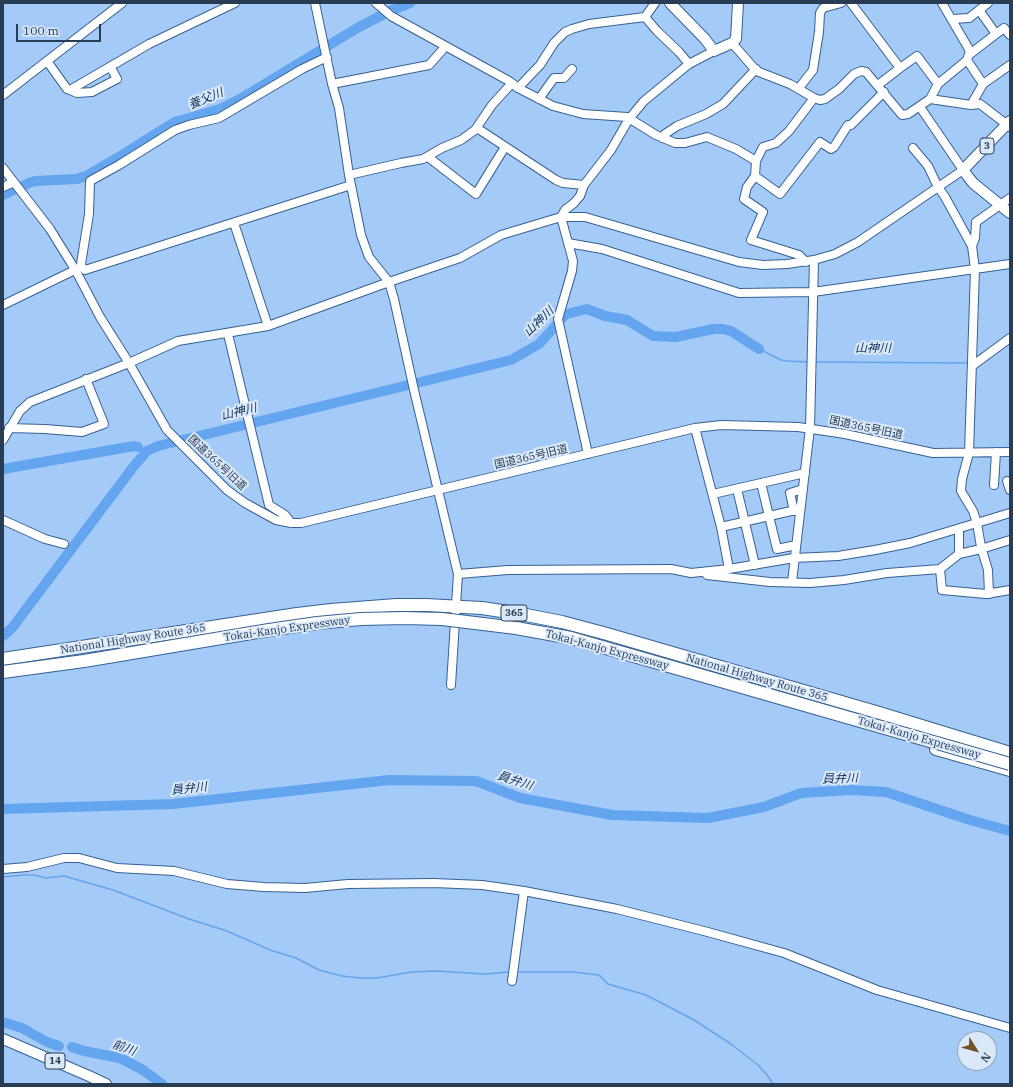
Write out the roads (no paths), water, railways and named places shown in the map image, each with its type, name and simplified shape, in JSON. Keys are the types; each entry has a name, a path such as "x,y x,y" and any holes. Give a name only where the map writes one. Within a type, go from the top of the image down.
{"highway":[{"name":"National Highway Route 365","path":"3,659 297,614 396,605 482,608 521,614 600,632 876,712 1010,753"},
{"name":"Tokai-Kanjo Expressway","path":"3,672 84,661 317,623 368,619 442,619 502,626 571,638 1010,764"},
{"name":"National Highway Route 365","path":"3,677 121,660 311,629 403,623 456,625 506,631 569,643 1010,770"}],"main road":[{"path":"670,3 705,39 714,51 732,43 736,39 738,3"},
{"name":"3","path":"963,170 1009,124"},
{"path":"963,170 974,183 1010,213"},
{"name":"14","path":"3,1039 106,1084"}],"street":[{"path":"3,94 122,3"},
{"path":"70,90 111,68 149,44 235,3"},
{"path":"315,3 332,84 339,108 349,175 363,243 369,257 389,282 394,299 410,376 458,574 456,625 451,685"},
{"path":"376,3 391,16 538,99 560,109 576,113 627,117 662,138 675,143 681,144 707,137 756,161"},
{"path":"349,175 428,157 442,148 461,140 477,128 492,105 540,65 554,43 565,32 589,24 645,17 655,3"},
{"path":"799,88 813,70 819,32 819,16 825,5 841,3"},
{"path":"851,3 900,68"},
{"path":"942,3 953,19 970,51 968,57 983,84"},
{"path":"953,19 969,18 988,3"},
{"path":"979,10 996,34"},
{"path":"645,17 689,64"},
{"path":"732,43 756,69 799,88 814,98 820,100 825,99 839,89 854,74 861,71 866,72 902,115 908,114 930,99 938,84 1004,28 1010,35"},
{"path":"332,84 430,65 445,46"},
{"path":"588,454 559,322 572,271 573,261 561,217 565,210 580,196 584,185 611,150 629,119 652,94 689,64 714,51"},
{"path":"78,269 81,264 90,214 90,181 119,165 175,130 219,118 326,55"},
{"path":"878,85 917,56 938,84"},
{"path":"47,61 67,88 77,93 92,92 117,78 111,68"},
{"path":"971,105 983,84 1010,65"},
{"path":"538,99 554,78 564,78 572,69"},
{"path":"662,138 665,134 677,126 706,114 723,104 756,69"},
{"path":"755,176 780,194 820,142 831,149 834,147 848,125 851,125 884,92"},
{"path":"810,261 799,255 751,240 763,212 744,199 747,187 755,176 756,161 763,147 776,143 789,131 814,98"},
{"path":"930,99 971,105 980,104 1009,124"},
{"path":"3,440 20,411 30,402 129,363 178,341 228,334 268,326 460,258 501,235 561,217 585,216 739,262 763,265 787,264 810,261 835,254 858,242 963,170 920,107"},
{"path":"477,128 556,180 563,183 584,185"},
{"path":"428,157 476,194 505,147"},
{"path":"913,148 928,166 938,187 972,246 975,269 970,452 962,479 961,491 973,511 977,523 988,570 989,594"},
{"name":"国道365号旧道","path":"3,168 50,229 78,269 100,317 129,363 167,430 226,490 245,503 276,520 301,523 696,428 721,425 768,425 810,428 934,453 1010,452"},
{"path":"3,187 14,183"},
{"path":"3,305 78,269 85,270 351,185"},
{"path":"972,246 975,238 976,222 1010,198"},
{"path":"234,223 268,326"},
{"path":"568,243 602,249 739,294 813,292 1010,264"},
{"path":"792,582 796,545 797,510 803,490 810,428 813,292 810,261"},
{"path":"228,334 269,505 285,515 291,523"},
{"path":"972,366 1010,338"},
{"path":"9,428 82,432 104,424 86,380"},
{"path":"696,428 721,527 729,569"},
{"path":"994,485 996,452"},
{"path":"713,494 805,473"},
{"path":"1007,481 1010,490"},
{"path":"761,483 777,549 796,545"},
{"path":"737,489 755,565"},
{"path":"797,510 790,494 803,490"},
{"path":"721,527 797,510"},
{"path":"691,573 729,569 794,558 853,554 910,543 1010,513"},
{"path":"3,520 45,539 64,544"},
{"path":"959,529 959,554"},
{"path":"458,574 516,570 671,569 691,573 770,582 810,583 887,573 940,569 959,554 982,549 1010,540"},
{"path":"940,569 942,590 989,594 1010,590"},
{"path":"3,869 27,867 64,858 78,858 118,868 174,872 227,884 264,887 306,888 348,884 434,883 482,885 524,891 617,909 784,953 877,990 1010,1028"},
{"path":"512,981 524,891"}],"waterway":[{"name":"養父川","path":"3,195 35,181 77,179 86,176 175,122 220,109 240,99 359,27 390,11 410,3"},
{"name":"山神川","path":"3,636 12,628 134,466 147,451 158,446 511,360 539,344 566,314 587,309 605,316 627,320 653,336 676,337 713,329 723,329 731,331 759,349"},
{"name":"山神川","path":"759,349 781,360 809,362"},
{"name":"山神川","path":"976,358 984,353"},
{"name":"山神川","path":"814,362 969,363"},
{"name":"山神川","path":"3,469 134,446 138,447"},
{"name":"員弁川","path":"3,809 173,804 389,780 476,781 520,798 612,815 708,818 764,807 801,793 851,790 886,792 970,820 1010,831"},
{"path":"3,877 34,875 46,878 64,876 113,890 189,919 227,931 270,950 296,958 319,970 342,976 377,978 411,972 437,971 485,974 508,972"},
{"path":"519,972 573,972 599,975 608,984 646,995 694,1020 731,1044 758,1065 773,1084"},
{"name":"前川","path":"3,1022 22,1028 47,1042 59,1046"},
{"name":"前川","path":"72,1047 84,1051 120,1058 143,1070 162,1084"}]}
